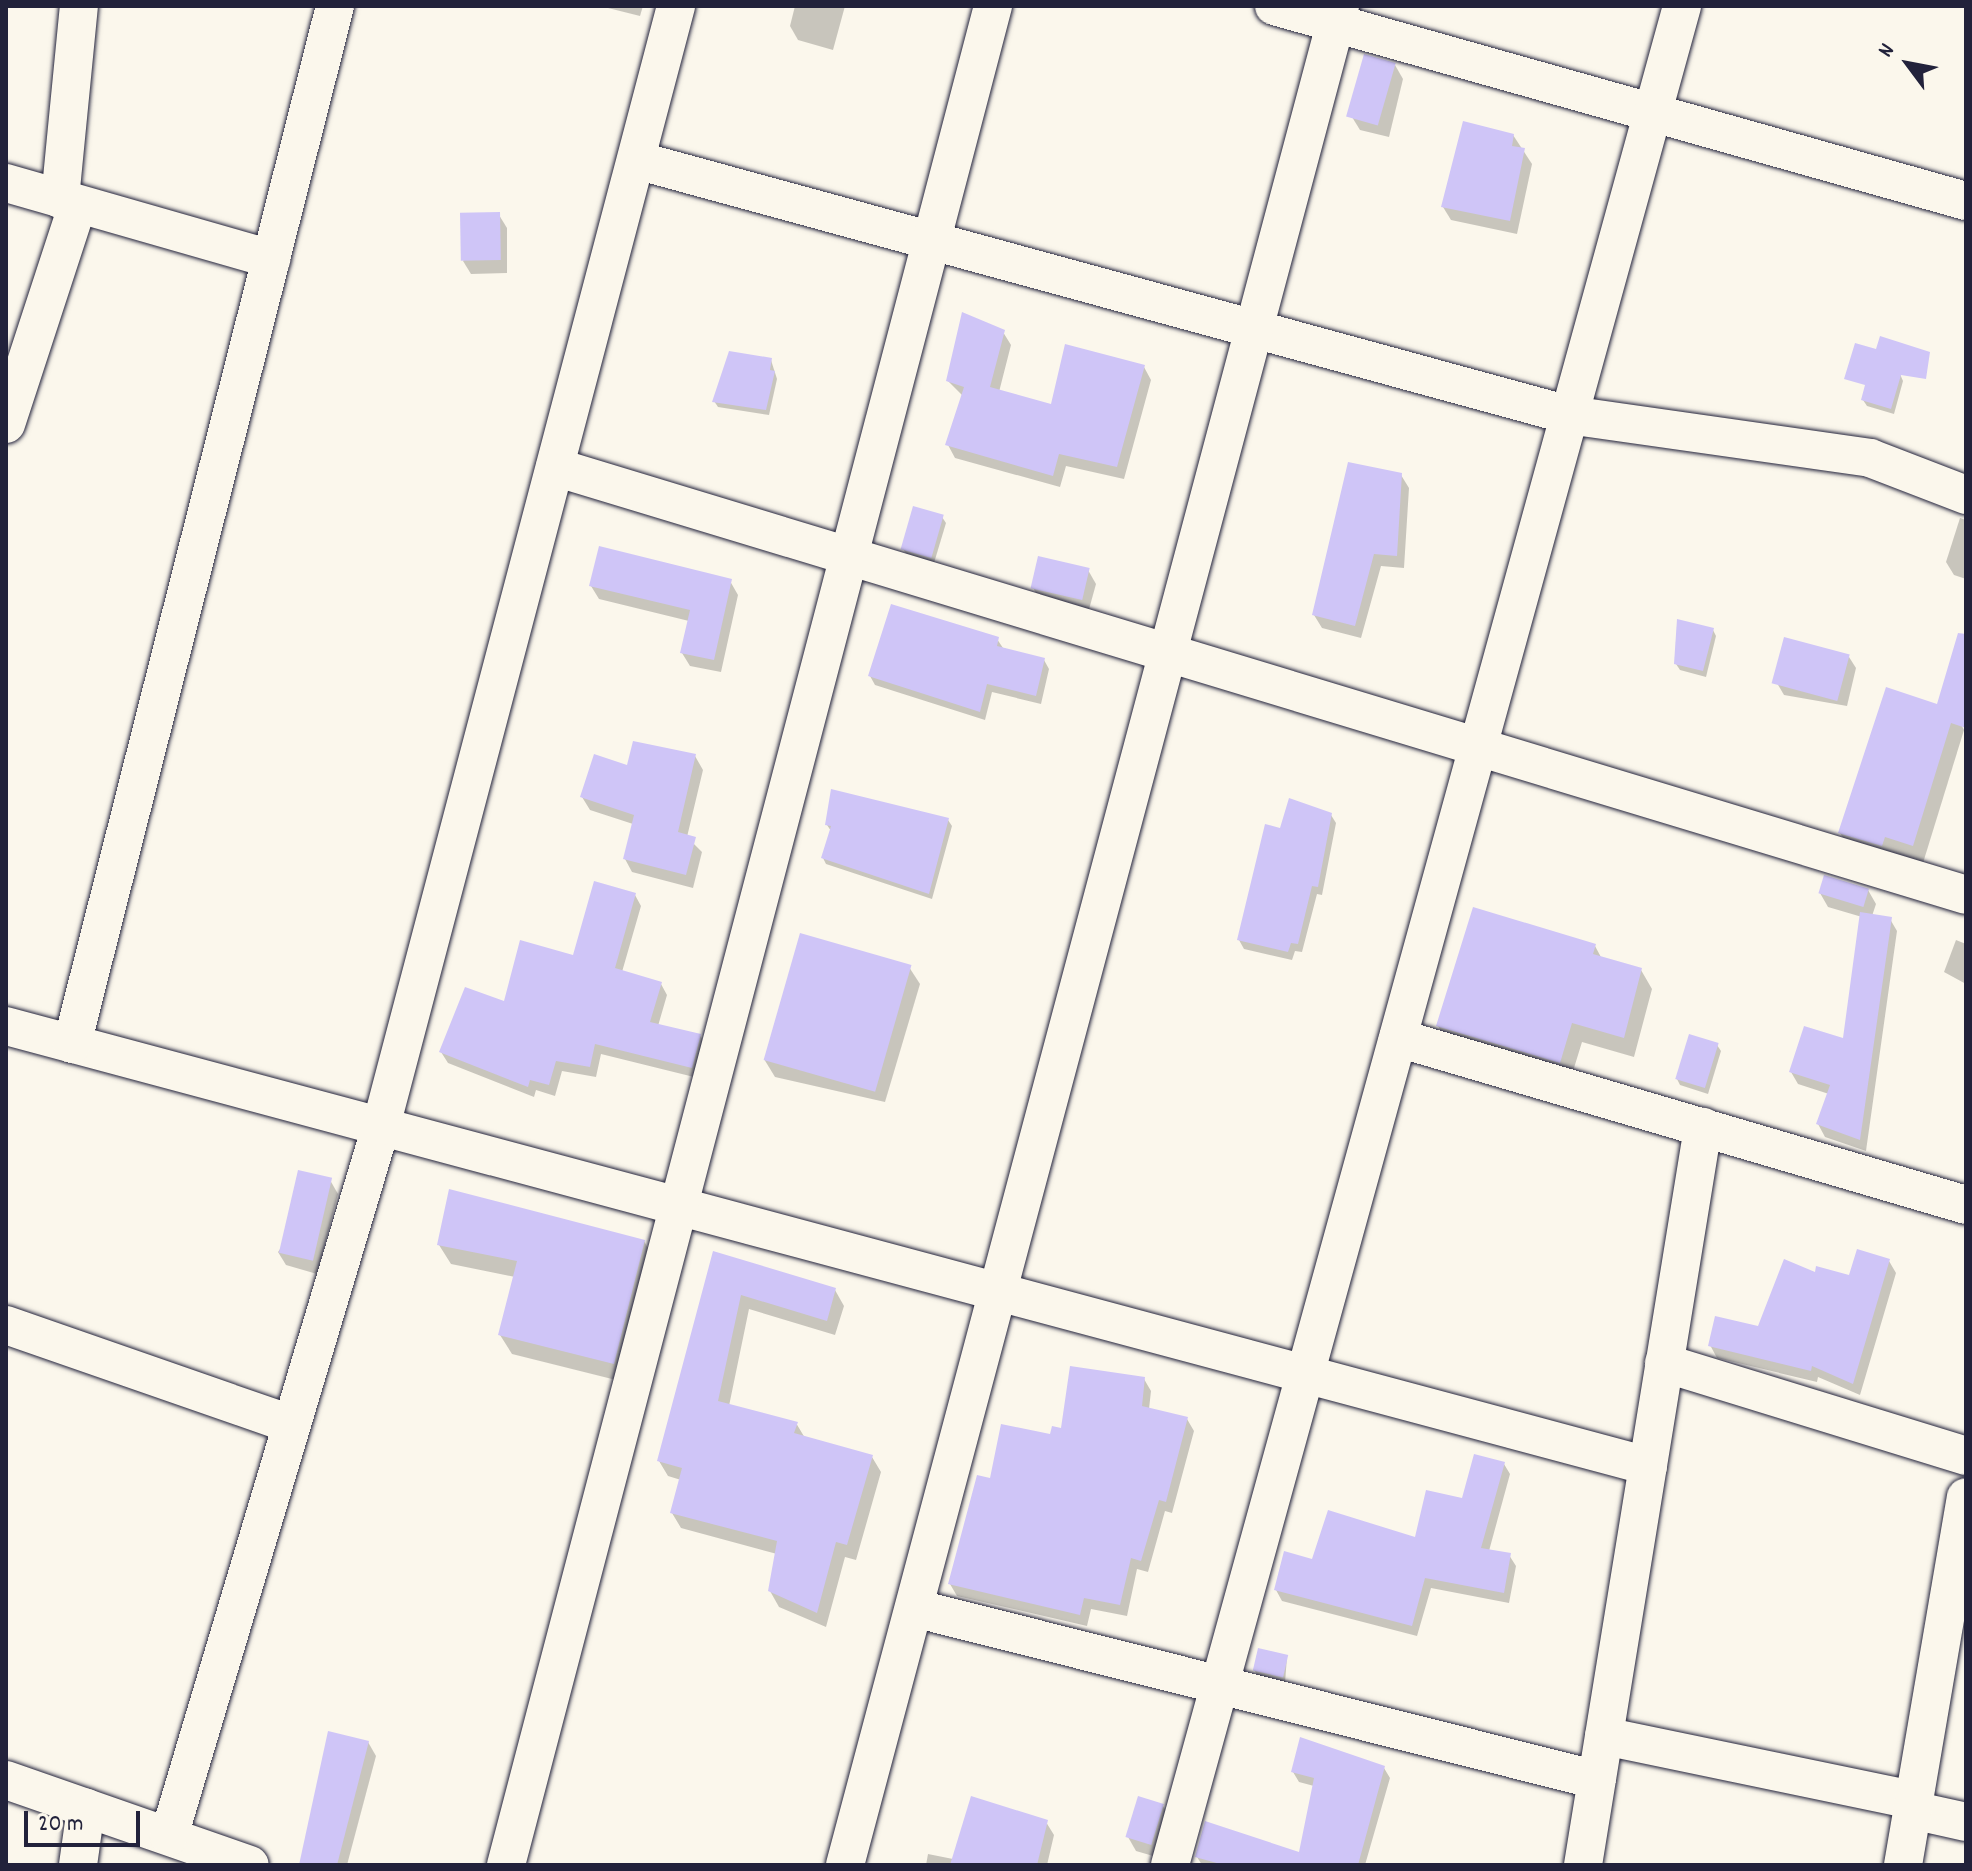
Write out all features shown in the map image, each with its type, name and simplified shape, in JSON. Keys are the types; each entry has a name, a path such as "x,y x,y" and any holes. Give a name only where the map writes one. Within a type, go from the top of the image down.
{"street":[{"path":"6,424 69,201 79,6"},
{"path":"72,1044 335,6"},
{"path":"169,1836 381,1126 676,6"},
{"path":"506,1865 993,6"},
{"path":"1274,6 1338,15 1653,113 1966,201"},
{"path":"1170,1865 1682,6"},
{"path":"845,1865 1338,15"},
{"path":"636,160 1255,326 1569,415 1870,458 1966,495"},
{"path":"6,183 271,259"},
{"path":"555,467 1966,895"},
{"path":"6,1026 1648,1466"},
{"path":"1398,1038 1966,1205"},
{"path":"1583,1865 1703,1127"},
{"path":"6,1325 291,1424"},
{"path":"1664,1363 1966,1456"},
{"path":"1903,1865 1966,1497"},
{"path":"914,1608 1597,1780"},
{"path":"1604,1736 1913,1805 1966,1822"},
{"path":"6,1780 250,1865"},
{"path":"78,1865 86,1808"}],"building":[{"path":"1364,54 1396,63 1378,126 1346,116"},
{"path":"1463,121 1514,134 1512,146 1525,148 1510,221 1441,207"},
{"path":"500,212 501,260 461,261 460,213"},
{"path":"962,312 1005,330 990,387 1051,404 1065,344 1145,365 1117,467 1059,454 1053,476 945,445 964,387 946,381"},
{"path":"1880,336 1930,352 1926,379 1901,375 1891,409 1861,400 1865,385 1844,379 1855,343 1876,349"},
{"path":"729,351 772,358 770,370 775,371 766,410 712,402"},
{"path":"1348,462 1402,473 1397,556 1374,554 1355,626 1312,615"},
{"path":"913,506 944,515 931,558 901,549"},
{"path":"599,546 732,579 714,660 680,653 690,610 589,586"},
{"path":"1038,556 1090,568 1082,600 1031,588"},
{"path":"891,604 999,637 997,646 1045,658 1036,696 987,684 980,712 868,676"},
{"path":"1677,619 1714,628 1703,671 1674,664"},
{"path":"1958,633 1966,634 1966,728 1951,723 1913,846 1885,837 1882,846 1838,833 1886,687 1937,704"},
{"path":"1784,637 1850,655 1837,701 1772,683"},
{"path":"633,741 696,754 678,832 696,837 686,875 623,859 634,815 580,797 594,754 627,765"},
{"path":"831,789 949,818 929,894 821,858 831,826 825,825"},
{"path":"1289,798 1332,813 1318,887 1312,886 1298,944 1291,943 1288,952 1237,940 1265,824 1280,828"},
{"path":"1824,875 1869,889 1863,907 1818,893"},
{"path":"594,881 636,893 615,968 662,982 650,1022 701,1034 692,1068 595,1044 590,1067 556,1061 549,1085 530,1080 528,1087 439,1052 465,987 504,1001 520,940 573,955"},
{"path":"1473,907 1596,944 1593,954 1642,968 1624,1038 1572,1023 1560,1063 1436,1026"},
{"path":"1860,912 1892,917 1860,1140 1816,1124 1830,1085 1789,1072 1804,1026 1843,1038"},
{"path":"800,933 912,965 875,1092 764,1060"},
{"path":"1689,1034 1719,1043 1705,1088 1675,1079"},
{"path":"298,1170 332,1178 313,1261 279,1253"},
{"path":"449,1189 645,1240 614,1364 498,1335 517,1261 437,1245"},
{"path":"1857,1249 1890,1259 1853,1384 1812,1366 1811,1371 1708,1346 1715,1316 1758,1326 1784,1259 1815,1272 1816,1266 1849,1275"},
{"path":"713,1251 836,1288 827,1321 741,1295 718,1401 798,1422 794,1433 873,1455 847,1545 836,1542 817,1613 768,1591 777,1541 670,1513 682,1468 657,1461"},
{"path":"1070,1366 1145,1377 1142,1406 1188,1417 1166,1502 1159,1500 1141,1561 1131,1558 1120,1605 1084,1598 1080,1615 948,1584 977,1475 990,1478 1001,1424 1050,1434 1052,1426 1061,1428"},
{"path":"1474,1454 1505,1462 1481,1548 1511,1553 1504,1593 1425,1578 1412,1626 1274,1590 1284,1551 1312,1559 1328,1510 1415,1537 1426,1490 1462,1498"},
{"path":"1258,1648 1288,1655 1283,1677 1253,1670"},
{"path":"328,1731 369,1741 337,1865 299,1865"},
{"path":"1300,1737 1385,1766 1358,1865 1224,1865 1195,1857 1205,1821 1299,1852 1314,1778 1291,1772"},
{"path":"971,1796 1048,1820 1037,1865 950,1865"},
{"path":"1138,1796 1164,1804 1151,1845 1125,1837"}]}
